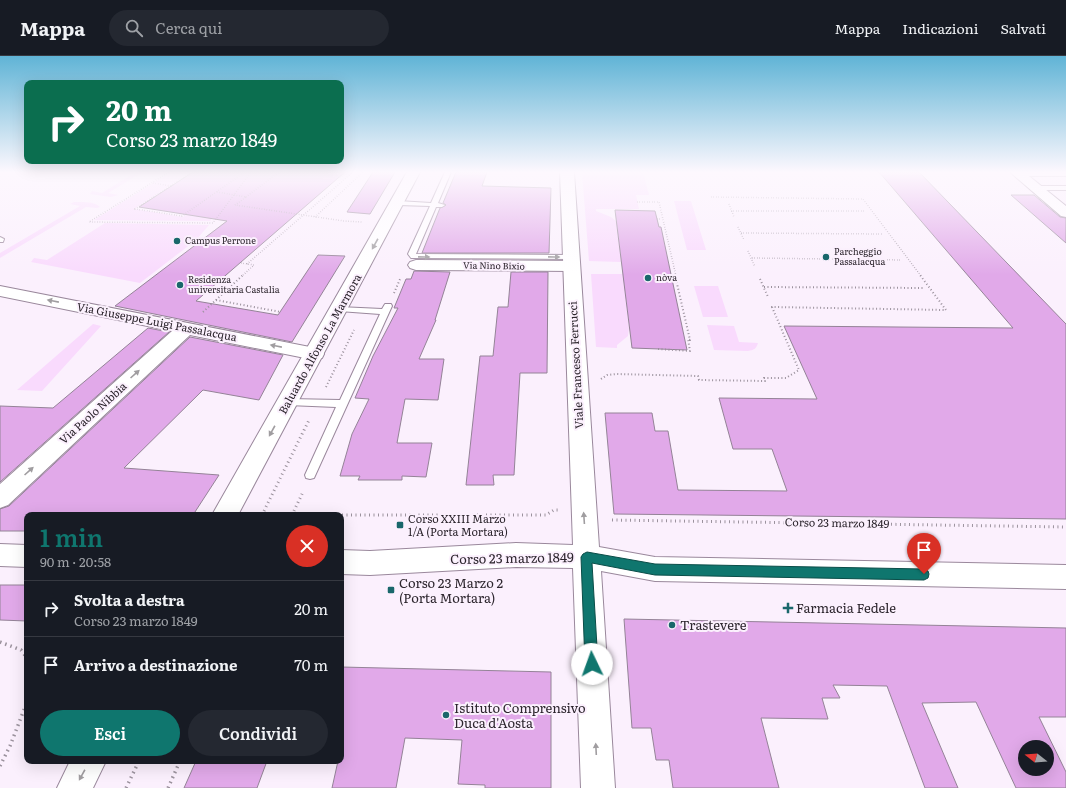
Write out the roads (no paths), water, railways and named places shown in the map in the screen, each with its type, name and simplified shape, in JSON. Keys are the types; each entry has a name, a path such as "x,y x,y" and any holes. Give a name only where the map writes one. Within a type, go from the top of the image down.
{"street":[{"name":"Baluardo Alfonso La Marmora","path":"227,512 396,206"},
{"name":"Viale Francesco Ferrucci","path":"569,206 598,788"},
{"path":"1058,206 1066,213"},
{"name":"Via Nino Bixio","path":"414,259 571,262"},
{"name":"Via Giuseppe Luigi Passalacqua","path":"0,291 314,354"},
{"name":"Via Paolo Nibbia","path":"0,498 186,328"},
{"path":"0,555 24,556"},
{"name":"Corso 23 marzo 1849","path":"344,562 370,563 516,555 587,557 655,570 1066,577"},
{"path":"74,788 87,764"}],"lane":[{"path":"414,259 432,206"},
{"path":"310,475 386,309 364,311 339,309"},
{"path":"288,402 343,404"}],"place":[{"name":"Campus Perrone","path":"177,241"},
{"name":"Parcheggio Passalacqua","path":"826,257"},
{"name":"nòva","path":"648,278"},
{"name":"Residenza universitaria Castalia","path":"180,285"},
{"name":"Corso XXIII Marzo 1/A (Porta Mortara)","path":"400,525"},
{"name":"Corso 23 Marzo 2 (Porta Mortara)","path":"391,590"},
{"name":"Farmacia Fedele","path":"788,608"},
{"name":"Trastevere","path":"672,625"},
{"name":"Istituto Comprensivo Duca d'Aosta","path":"446,715"}]}
